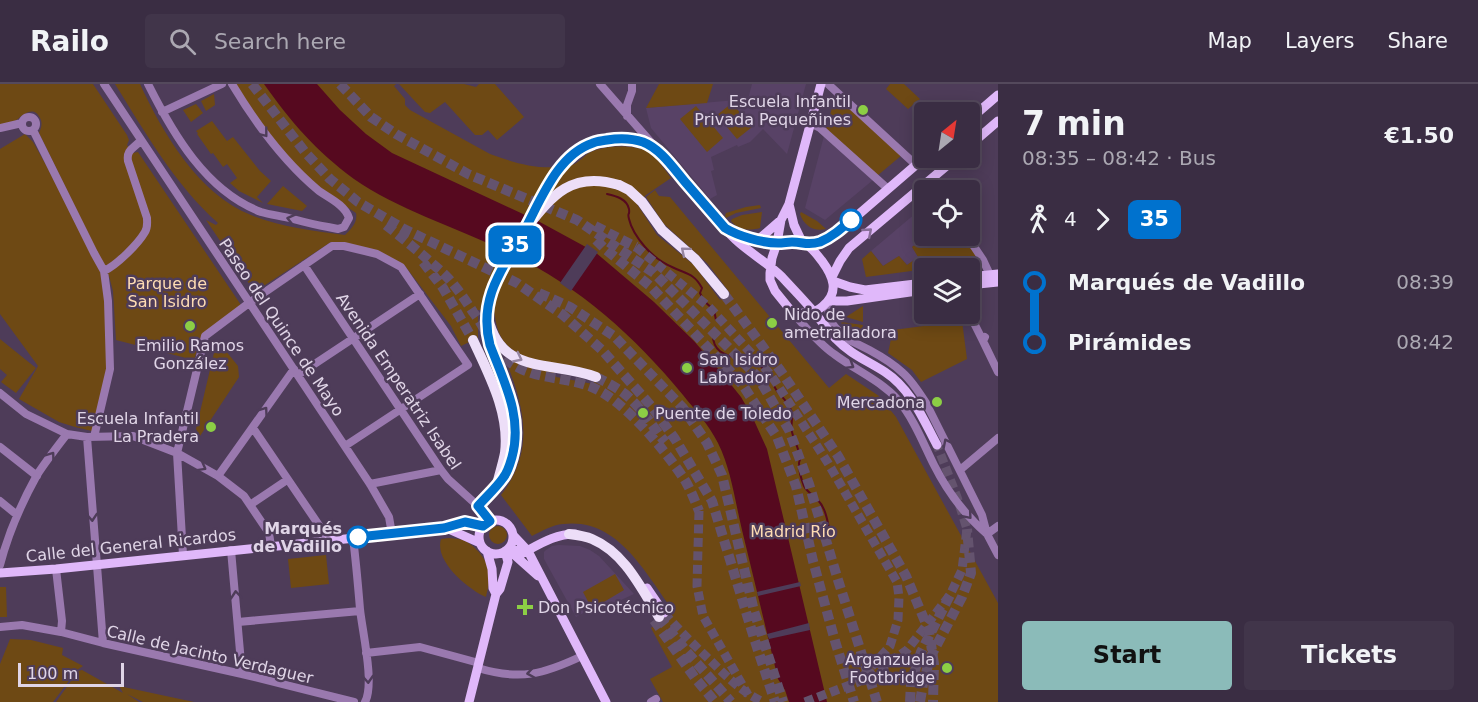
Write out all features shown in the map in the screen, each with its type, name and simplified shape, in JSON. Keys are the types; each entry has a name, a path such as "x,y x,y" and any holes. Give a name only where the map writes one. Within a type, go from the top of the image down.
{"highway":[{"path":"524,231 545,204 565,188 591,180 619,185 629,190 642,202 662,230 695,259 724,294"},
{"path":"487,312 494,335 504,350 513,356 538,366 579,372 596,378"},
{"path":"473,340 498,394 503,413 505,453 497,485"},
{"path":"569,534 590,538 619,556 659,617"}],"main road":[{"path":"821,84 789,204 781,220 770,267 770,280 775,291 792,312 805,314 821,308 828,301 840,261 849,248 914,194"},
{"path":"980,111 998,95"},
{"path":"980,137 998,121"},
{"path":"487,523 478,506 504,477 515,443 514,411 490,345 486,325 490,297 504,262 556,173 579,150 593,143 617,139 644,142 664,157 725,228 770,267 846,349 896,380 918,408 937,445"},
{"path":"725,228 736,235 777,243 805,244 821,241 837,233 914,167"},
{"path":"930,180 944,168"},
{"path":"789,204 794,225 805,244 816,252 833,279 850,287 865,290 914,284"},
{"path":"758,240 781,220"},
{"path":"980,283 995,277"},
{"path":"828,301 847,301 914,292"},
{"path":"496,594 493,588 492,569 479,536 487,523 496,520 510,526 513,535 528,551 606,702"},
{"name":"Calle del General Ricardos","path":"0,573 392,534 444,528 465,522 487,523"},
{"name":"Calle del General Ricardos","path":"444,528 484,547"},
{"path":"484,547 495,554 507,550 523,553 550,539 569,534"},
{"path":"470,702 496,594 500,590 508,562 507,550 513,535"},
{"path":"507,550 542,579"}],"street":[{"name":"Paseo del Quince de Mayo","path":"104,84 370,484 389,517 392,534"},
{"path":"148,84 162,112 192,158 234,198 262,212 341,228 349,218 345,210 287,162 261,129 232,84"},
{"path":"162,112 222,84"},
{"path":"600,84 664,157"},
{"path":"828,84 914,163"},
{"path":"627,116 627,105 633,85"},
{"path":"614,101 629,96"},
{"path":"0,128 22,123 26,117 33,117 37,124 33,130"},
{"path":"22,123 25,129 33,130"},
{"path":"810,123 820,128 887,188"},
{"path":"33,130 104,271 108,300 110,369 90,437 96,564 103,643"},
{"path":"104,271 113,267 137,242 147,226 147,218 127,155 129,150 141,140"},
{"path":"183,555 177,453 205,336 332,246 344,246 376,254 401,267 468,365 345,446"},
{"path":"974,246 995,277"},
{"name":"Avenida Emperatriz Isabel","path":"304,265 441,470 478,506"},
{"path":"218,476 296,372 420,294"},
{"path":"828,301 827,314 830,320 849,340"},
{"path":"792,312 833,354 877,382 896,398 913,422 951,495 977,526 987,534"},
{"path":"975,324 984,339 998,372"},
{"path":"829,331 890,363 916,387 982,515 987,534 998,555"},
{"path":"0,393 26,414 67,434 90,437 133,436 177,453 218,476 244,496 269,533 271,546"},
{"path":"253,428 329,540"},
{"path":"0,565 17,515 37,476 67,434"},
{"path":"960,470 998,438"},
{"path":"0,447 37,476"},
{"path":"370,484 441,470"},
{"path":"250,505 288,480"},
{"path":"0,501 17,515"},
{"path":"987,534 998,526"},
{"path":"353,538 369,692 365,702"},
{"path":"231,550 242,674"},
{"path":"56,569 62,621 61,632"},
{"path":"238,622 360,611"},
{"name":"Calle de Jacinto Verdaguer","path":"0,627 22,626 61,632 354,702"},
{"path":"366,653 420,647 506,675 527,675 558,667 582,656"}],"shaded area":[{"path":"264,84 317,84 366,134 392,153 538,221 595,252 654,302 694,341 741,397 767,449 827,702 789,702 778,679 726,463 706,424 664,372 600,311 553,277 501,249 388,200 354,179 305,135"},
{"path":"752,84 806,84 787,154 763,129 750,142 738,147 737,145 711,157 714,170 711,171 717,195 710,199 651,128 646,108 736,100 745,110"},
{"path":"824,136 873,180 825,220 805,208"},
{"path":"914,215 914,245 912,247 919,257 914,258 907,265 899,256 883,266 871,251"},
{"path":"558,545 580,546 590,550 599,556 634,594 576,617 544,559 544,552"}],"green space":[{"name":"Parque de San Isidro","path":"0,84 93,84 127,135 129,140 127,145 133,153 138,152 241,305 202,334 194,360 116,340 113,291 109,276 39,133 42,124 40,118 31,111 15,121 0,126"},
{"name":"Madrid Río","path":"115,84 140,84 159,122 184,160 215,193 232,206 274,223 345,235 355,222 356,213 330,195 283,153 263,128 235,84 396,84 394,86 405,99 405,105 410,110 490,154 532,166 570,166 591,152 612,147 637,148 650,153 671,178 646,195 637,204 657,235 694,265 720,300 730,293 707,263 664,224 646,197 655,190 659,196 670,197 829,388 846,374 879,396 896,417 998,603 998,702 663,702 650,679 672,667 651,628 674,612 641,566 615,539 600,529 582,524 563,524 547,528 532,536 501,495 512,479 523,446 522,413 506,361 509,359 554,372 556,377 593,384 600,374 537,361 515,351 501,338 494,311 478,310 478,338 461,346 451,326 405,266 386,255 338,242 331,242 259,289 252,288 206,220 216,225 218,223 174,175"},
{"path":"399,84 464,84 476,87 479,84 495,84 524,117 497,140 488,130 482,135 475,135 445,102 430,113 425,112"},
{"path":"659,84 713,84 707,103 646,108"},
{"path":"890,84 904,84 920,99 908,109 886,89"},
{"path":"214,94 215,105 206,111 201,101"},
{"path":"836,94 902,155 877,176 826,129"},
{"path":"732,103 752,127 737,139 717,115"},
{"path":"196,104 203,113 191,122 183,110"},
{"path":"696,106 723,138 707,152 680,119"},
{"path":"212,121 227,141 233,137 271,181 257,197 263,203 239,191 230,183 237,178 227,164 223,167 213,153 211,154 197,134 196,131"},
{"path":"25,134 33,142 46,165 103,277 109,363 92,431 59,422 19,399 38,366 0,314 0,149"},
{"path":"283,186 307,206 302,211 267,204"},
{"path":"760,205 761,208 736,213 726,218 725,216 726,213"},
{"path":"762,212 760,228 744,229 731,221 742,215"},
{"path":"801,212 826,229 817,230 810,227 804,222"},
{"path":"972,246 978,254 975,258 917,258 912,247"},
{"path":"871,251 883,266 899,256 907,265 914,260 914,271 866,277 862,259"},
{"path":"863,306 863,322 846,317"},
{"path":"841,322 863,325 859,340 856,341 845,331"},
{"path":"939,324 962,324 967,359 921,382 912,370 888,353 893,330"},
{"path":"0,339 36,368 16,393 1,382 7,375 0,369"},
{"path":"217,340 238,366 239,377 200,436 196,429"},
{"path":"498,526 504,529 507,535 504,541 498,544 492,541 489,535 492,529"},
{"path":"449,538 468,543 485,561 490,578 486,597 470,588 447,565 440,547 441,539"},
{"path":"326,555 329,584 291,588 288,559"},
{"path":"615,574 624,590 592,609 583,592"},
{"path":"0,587 6,587 7,617 0,617"},
{"path":"10,639 31,640 63,648 62,655 83,666 77,670 53,702 0,702 0,664"},
{"path":"82,670 123,693 119,686 194,702 143,702 127,694 139,702 56,702 78,671"}],"pier":[{"path":"527,212 540,218 515,259 502,252"},
{"path":"587,244 598,252 571,291 560,283"},
{"path":"800,582 801,586 758,596 757,592"},
{"path":"809,623 810,630 769,639 767,634"}],"waterway":[{"path":"607,194 624,200 629,209 628,217 632,226 654,256 696,279 702,288 700,293 704,301 714,310 716,320"},
{"path":"713,330 713,340 721,352 759,365 788,404 792,413 792,432 800,456 799,466 802,480 807,490 822,506 829,528"}],"tunnel":[{"path":"252,84 305,152 330,179 358,202 404,229 517,283 563,315 602,350 652,407 675,439 712,501 775,702"},
{"path":"340,84 371,117 396,134 468,174 577,220 654,273 758,377 789,430 809,484 877,702"},
{"path":"386,225 451,281 497,350 507,360 526,371 589,386 602,392 630,414 678,470 688,485 699,511"},
{"path":"595,226 636,247"},
{"path":"596,240 650,286 742,384 777,437 796,486 813,561 854,702"},
{"path":"636,247 709,307 771,375 828,463 897,582 898,620 890,646 858,682"},
{"path":"423,262 443,288 473,340"},
{"path":"539,293 570,307 614,336 683,408 707,443 722,475 754,611 783,702"},
{"path":"724,294 780,370 838,456 906,576 929,631 934,664 933,702"},
{"path":"596,377 631,399 665,442"},
{"path":"805,702 858,682 907,650 950,595 962,570 967,529 937,445"},
{"path":"699,511 697,586 703,616 748,695"},
{"path":"920,702 930,658 962,597 971,573 967,529"},
{"path":"910,702 911,683 921,652 950,595"},
{"path":"664,613 729,678 748,694 763,702"},
{"path":"659,617 731,702"},
{"path":"654,620 715,702"}],"bus line":[{"name":"35","path":"358,537 444,528 465,522 483,526 490,521 478,506 504,477 509,467 515,443 516,424 512,401 488,336 486,325 490,297 504,262 556,173 579,150 593,143 617,139 644,142 650,145 664,157 725,228 746,238 807,245 837,233 851,220"}],"place":[{"name":"Escuela Infantil Privada Pequeñines","path":"863,110"},
{"name":"Nido de ametralladora","path":"772,323"},
{"name":"Emilio Ramos González","path":"190,326"},
{"name":"San Isidro Labrador","path":"687,368"},
{"name":"Mercadona","path":"937,402"},
{"name":"Puente de Toledo","path":"643,413"},
{"name":"Escuela Infantil La Pradera","path":"211,427"},
{"name":"Marqués de Vadillo","path":"358,537"},
{"name":"Don Psicotécnico","path":"525,607"},
{"name":"Arganzuela Footbridge","path":"947,668"}]}
